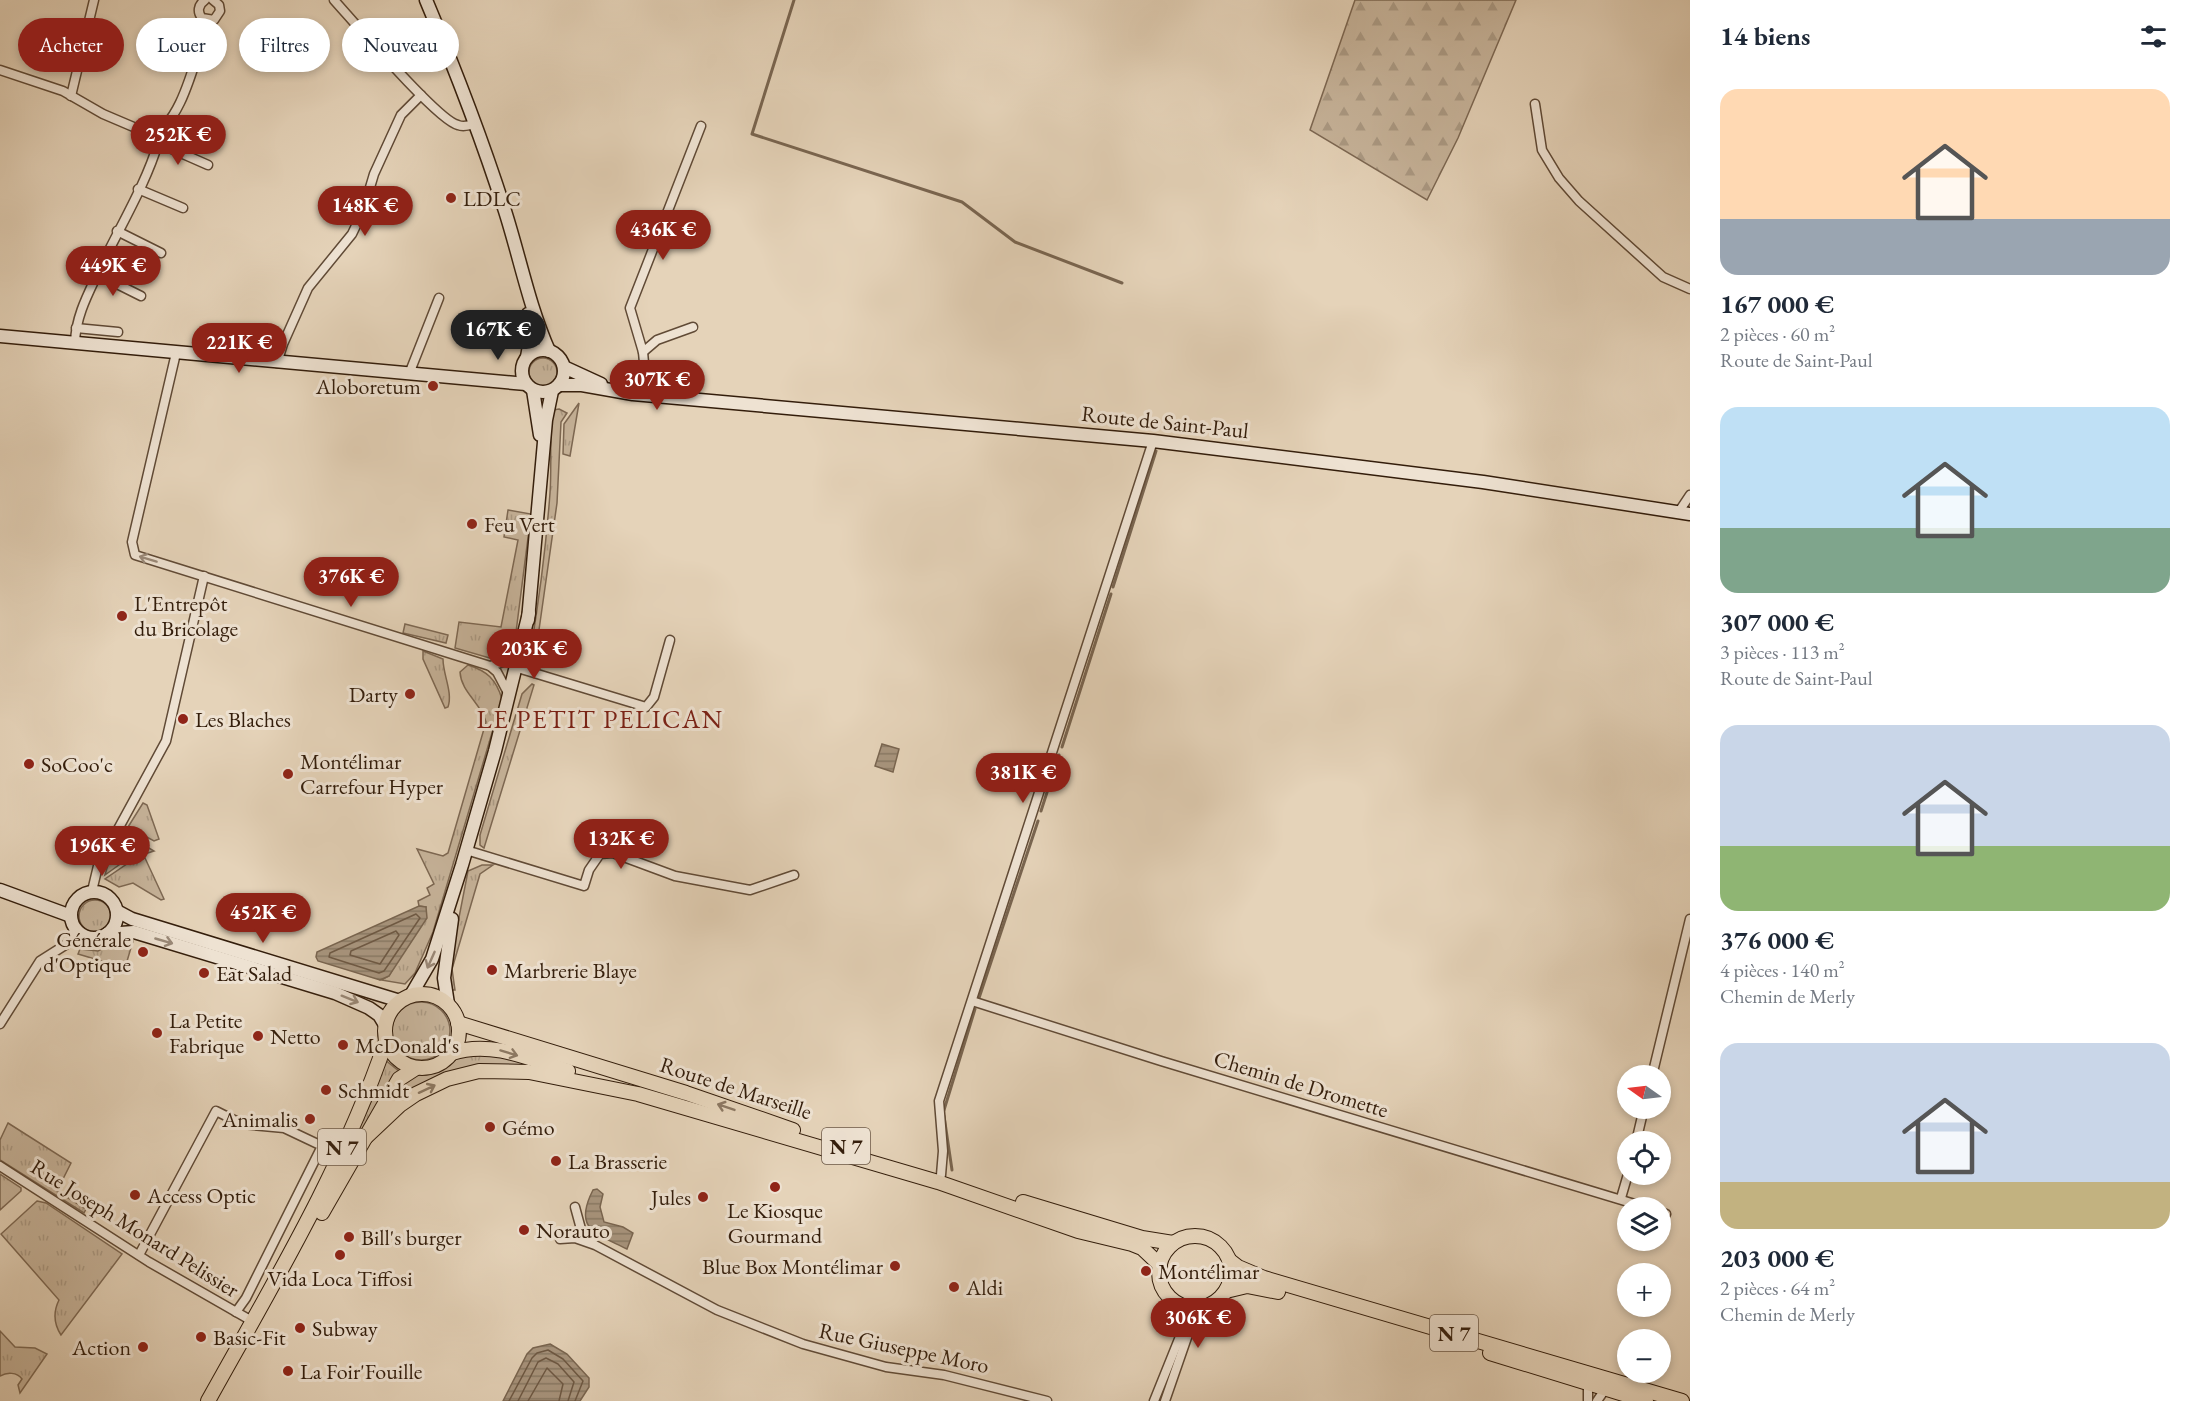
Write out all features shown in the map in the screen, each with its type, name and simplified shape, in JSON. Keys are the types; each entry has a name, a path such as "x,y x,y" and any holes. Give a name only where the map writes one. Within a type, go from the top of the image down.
{"main road":[{"path":"426,0 476,123 506,213 522,277 530,325 522,375 529,387 542,460"},
{"path":"522,277 549,351"},
{"path":"0,336 556,388"},
{"path":"481,380 507,375 535,351 549,351 561,358 564,367 556,388 542,460 527,644 512,710 495,751"},
{"name":"Route de Saint-Paul","path":"564,367 603,385 633,394"},
{"name":"Route de Saint-Paul","path":"556,388 582,385 633,394 1153,441 1483,482 1684,514"},
{"path":"385,1025 393,1008 405,998 432,959 495,751 529,613"},
{"path":"365,1138 399,1079 416,1068 437,1065 452,1053 458,1041 458,1023 448,1004 445,957 462,865"},
{"path":"0,890 71,916"},
{"path":"39,903 74,902 92,891 109,897 117,911 132,919 405,998 430,995 448,1004"},
{"path":"74,902 72,923 81,934 94,938 107,934 134,932 335,993 369,1008 379,1015 385,1025 386,1041 397,1059 416,1068"},
{"path":"107,934 116,923 117,911"},
{"name":"Route de Marseille","path":"458,1023 1142,1238 1173,1244"},
{"name":"N 7","path":"208,1401 319,1199 386,1041"},
{"name":"N 7","path":"452,1053 465,1049 496,1049 624,1090"},
{"name":"N 7","path":"217,1401 365,1138 393,1111 416,1094 447,1079 470,1073 521,1071 624,1090"},
{"name":"Route de Marseille","path":"624,1090 938,1182 1078,1231 1132,1244 1142,1248 1160,1265"},
{"path":"352,1161 348,1156 348,1147 366,1102 365,1095"},
{"path":"1194,1236 1209,1238 1221,1246 1229,1260 1231,1270 1226,1290 1216,1301 1202,1307 1181,1305 1164,1290 1160,1278 1160,1265 1162,1257 1173,1244 1194,1236"},
{"name":"N 7","path":"1229,1260 1238,1267 1264,1278 1682,1401"},
{"name":"N 7","path":"1226,1290 1246,1286 1263,1287 1646,1401"}],"street":[{"path":"71,96 94,0"},
{"path":"202,18 199,12 200,6 205,0"},
{"path":"213,0 219,5 220,11 215,18"},
{"path":"334,0 421,95 451,122 459,126 476,123"},
{"path":"0,70 71,96 150,134 158,143 208,165"},
{"path":"150,134 164,129 184,95 191,72"},
{"path":"278,363 283,344 308,288 352,234 363,211 374,174 401,115 421,95"},
{"path":"1535,104 1542,150 1559,178 1579,201 1663,277 1690,288"},
{"path":"647,395 643,352 630,308 700,126"},
{"path":"75,342 76,327 97,274 153,162 158,143"},
{"path":"138,189 183,208"},
{"path":"117,231 161,253"},
{"path":"97,274 141,296"},
{"path":"409,374 439,298"},
{"path":"76,327 118,332"},
{"path":"643,352 657,340 693,327"},
{"path":"176,353 132,542 135,555 490,666 497,672 508,693"},
{"path":"941,1175 943,1151 939,1101 1153,441"},
{"path":"1684,514 1690,495"},
{"path":"92,891 98,866 166,741 204,576"},
{"path":"521,669 646,707 654,697 670,640"},
{"path":"490,666 504,662 518,653"},
{"path":"466,850 584,886 589,870 600,854 613,854 675,876 750,890 794,875"},
{"path":"1655,1065 1690,919"},
{"path":"0,1024 40,961 81,934"},
{"name":"Chemin de Dromette","path":"972,1001 1161,1061 1618,1197"},
{"path":"139,1255 216,1111 242,1124 284,1128 322,1146 246,1298 236,1312"},
{"name":"Rue Joseph Monard Pelissier","path":"0,1166 139,1255 252,1322"},
{"name":"Rue Giuseppe Moro","path":"575,1207 581,1229 595,1245"},
{"name":"Rue Giuseppe Moro","path":"560,1239 575,1238 595,1245 717,1310 803,1344 886,1367 944,1375 1047,1401"},
{"path":"1154,1401 1181,1334 1181,1305"},
{"path":"1164,1401 1191,1326 1202,1307"},
{"path":"1588,1383 1588,1401"},
{"path":"1597,1401 1606,1388"}],"green space":[{"path":"1355,0 1516,0 1458,138 1427,200 1310,130"},
{"path":"543,358 553,362 557,372 553,382 543,386 533,382 529,372 533,362"},
{"path":"579,403 570,456 563,454 564,424"},
{"path":"559,409 567,413 561,422 557,503 535,658 539,666 536,667 531,663 530,654 542,574 551,483 553,410"},
{"path":"508,510 531,514 516,632 505,652 493,659 455,648 459,622 501,627 518,540 504,537"},
{"path":"405,624 448,635 446,643 403,633"},
{"path":"423,651 443,659 449,695 448,707 445,708 423,659"},
{"path":"468,665 490,677 497,686 502,699 433,932 415,973 405,984 381,980 389,976 426,907 419,906 418,901 430,895 427,888 434,884 417,849 443,856 448,853 486,722 461,679 460,672"},
{"path":"532,684 534,685 484,848 480,845 480,835 522,694"},
{"path":"143,803 147,805 159,839 154,841 128,827"},
{"path":"124,833 154,851 126,860 105,875 110,858"},
{"path":"145,858 164,899 161,900 133,883 119,887 105,879 127,864"},
{"path":"482,865 493,865 480,874 452,969 455,990 452,990 449,969 468,871"},
{"path":"95,900 106,905 111,916 106,927 95,932 84,927 79,916 84,905"},
{"path":"120,940 133,941 125,968 78,954 80,949 98,951"},
{"path":"415,1002 427,1002 442,1010 450,1025 450,1037 442,1052 427,1060 415,1060 400,1052 392,1037 392,1025 400,1010"},
{"path":"489,1052 566,1074 479,1067 379,1116 392,1094 411,1075 440,1069 461,1055"},
{"path":"384,1059 400,1072 354,1149 351,1146 374,1095 376,1080"},
{"path":"8,1123 71,1163 57,1191 86,1209 84,1213 0,1160 0,1140"},
{"path":"0,1174 21,1188 21,1191 0,1210"},
{"path":"37,1201 46,1203 122,1254 61,1335 55,1318 59,1300 1,1234"},
{"path":"0,1331 15,1347 35,1348 47,1354 20,1393 18,1385 22,1379 20,1377 12,1373 0,1376"}],"water":[{"path":"882,744 899,749 893,772 875,766"},
{"path":"419,906 426,907 427,918 389,976 380,980 318,961 317,952"},
{"path":"597,1189 603,1194 600,1207 604,1222 623,1227 633,1233 627,1249 597,1234 587,1222 585,1213 587,1203 593,1190"},
{"path":"550,1344 567,1354 589,1378 589,1387 580,1401 503,1401 527,1354 533,1348"}],"waterway":[{"path":"794,0 752,134 962,202 1015,242 1122,283"},
{"path":"1113,587 1156,451"},
{"path":"1062,747 1111,594"},
{"path":"1041,811 1059,755"},
{"path":"979,998 1038,821"},
{"path":"944,1110 975,1009"},
{"path":"944,1116 952,1170"}],"place":[{"name":"LDLC","path":"451,198"},
{"name":"Aloboretum","path":"433,386"},
{"name":"Feu Vert","path":"472,524"},
{"name":"L'Entrepôt du Bricolage","path":"122,616"},
{"name":"Darty","path":"410,694"},
{"name":"Les Blaches","path":"183,719"},
{"name":"SoCoo'c","path":"29,764"},
{"name":"Montélimar Carrefour Hyper","path":"288,774"},
{"name":"Générale d'Optique","path":"143,952"},
{"name":"Marbrerie Blaye","path":"492,970"},
{"name":"Eat Salad","path":"204,973"},
{"name":"La Petite Fabrique","path":"157,1033"},
{"name":"Netto","path":"258,1036"},
{"name":"McDonald's","path":"343,1045"},
{"name":"Schmidt","path":"326,1090"},
{"name":"Animalis","path":"310,1119"},
{"name":"Gémo","path":"490,1127"},
{"name":"La Brasserie","path":"556,1161"},
{"name":"Le Kiosque Gourmand","path":"775,1187"},
{"name":"Access Optic","path":"135,1195"},
{"name":"Jules","path":"703,1197"},
{"name":"Norauto","path":"524,1230"},
{"name":"Bill's burger","path":"349,1237"},
{"name":"Vida Loca Tiffosi","path":"340,1255"},
{"name":"Blue Box Montélimar","path":"895,1266"},
{"name":"Montélimar","path":"1146,1271"},
{"name":"Aldi","path":"954,1287"},
{"name":"Subway","path":"300,1328"},
{"name":"Basic-Fit","path":"201,1337"},
{"name":"Action","path":"143,1347"},
{"name":"La Foir'Fouille","path":"288,1371"}],"district":[{"name":"LE PETIT PELICAN","path":"600,719"}]}
